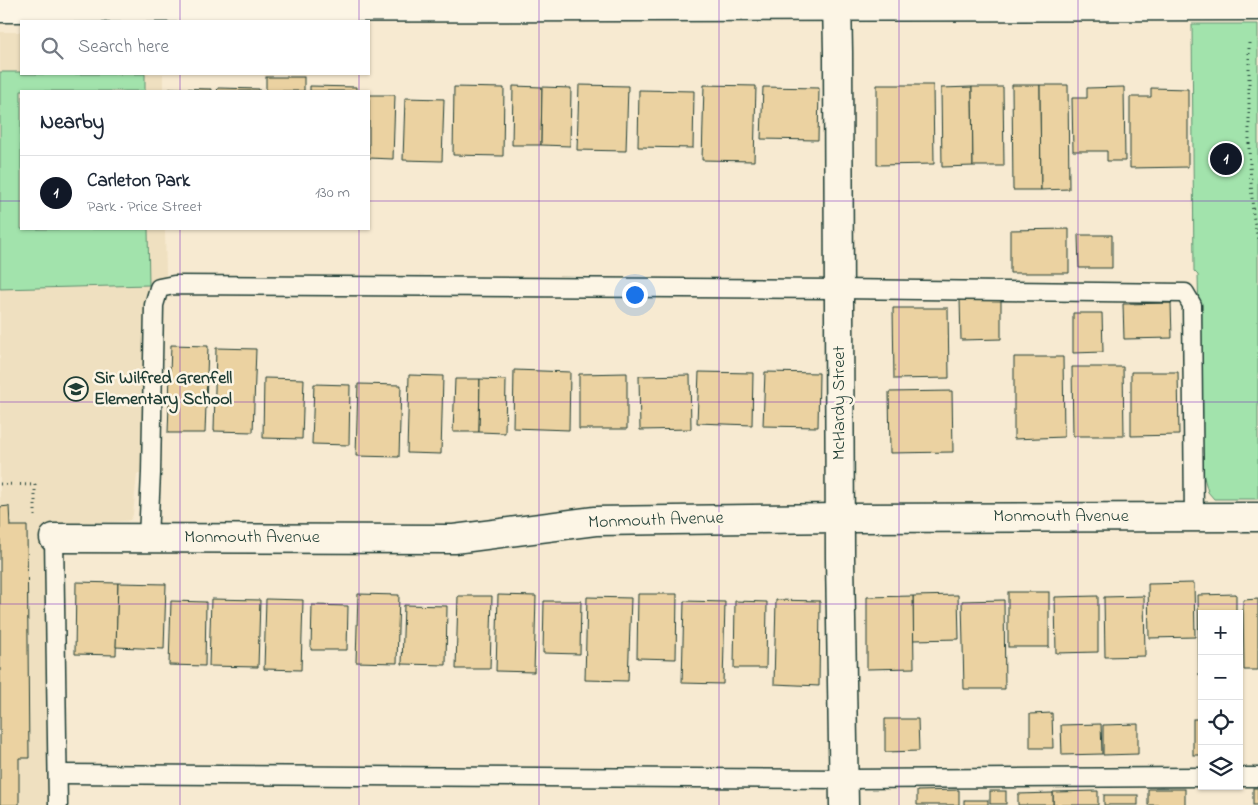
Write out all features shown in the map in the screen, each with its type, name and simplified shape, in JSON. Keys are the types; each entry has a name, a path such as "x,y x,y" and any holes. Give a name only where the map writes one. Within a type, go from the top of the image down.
{"street":[{"path":"0,8 837,3 1258,6"},
{"name":"McHardy Street","path":"837,3 840,518 844,792"},
{"name":"Monmouth Avenue","path":"54,538 454,539 595,521 840,518 1258,517"}],"lane":[{"path":"148,538 154,305 158,288 174,285 1185,293 1192,305 1194,517"},
{"path":"54,538 58,805"},
{"path":"58,774 844,792 1198,777"},
{"path":"1243,777 1258,776"}],"path":[{"path":"1249,43 1249,149 1253,214 1258,240"}],"shaded area":[{"name":"Sir Wilfred Grenfell Elementary School","path":"0,32 20,32 20,75 163,75 163,90 20,90 20,230 165,230 166,275 159,288 151,473 137,474 133,515 130,520 126,521 44,525 44,551 54,551 58,805 0,805"}],"green space":[{"path":"1192,24 1258,24 1258,499 1214,499 1208,492 1202,470 1198,275 1194,271"},
{"path":"0,72 20,72 20,75 145,75 145,90 20,90 20,230 148,230 149,285 0,289"}],"building":[{"path":"266,77 304,77 304,90 266,90"},
{"path":"579,85 628,86 626,151 577,150"},
{"path":"704,85 756,86 754,161 702,160"},
{"path":"877,85 933,85 934,164 877,165"},
{"path":"1012,85 1040,85 1041,190 1013,190"},
{"path":"1040,85 1068,85 1069,189 1041,190"},
{"path":"310,86 356,87 356,90 310,90"},
{"path":"513,86 542,87 541,145 512,145"},
{"path":"454,87 504,88 503,156 453,155"},
{"path":"542,87 571,88 570,146 541,145"},
{"path":"763,87 819,88 818,140 761,139"},
{"path":"972,87 973,166 942,167 941,88"},
{"path":"972,87 1003,87 1004,166 973,166"},
{"path":"1124,87 1125,161 1107,161 1107,151 1073,151 1072,98 1087,98 1087,88"},
{"path":"170,88 211,89 211,90 170,90"},
{"path":"218,88 259,89 259,90 217,90"},
{"path":"1151,88 1188,89 1188,167 1130,168 1130,97 1151,97"},
{"path":"639,90 694,91 693,148 638,147"},
{"path":"370,95 395,95 393,159 370,158"},
{"path":"405,98 444,99 442,161 403,160"},
{"path":"1069,229 1069,273 1010,273 1010,230"},
{"path":"1078,235 1112,235 1112,268 1079,268"},
{"path":"960,299 1001,299 1001,339 961,340"},
{"path":"1171,303 1172,338 1124,339 1123,304"},
{"path":"893,308 948,308 949,378 894,379"},
{"path":"1073,313 1102,313 1103,352 1073,353"},
{"path":"171,345 208,346 205,433 168,433"},
{"path":"216,348 256,349 253,432 214,431"},
{"path":"1014,357 1063,357 1064,437 1014,439"},
{"path":"1072,367 1123,367 1124,436 1073,436"},
{"path":"514,370 570,372 569,430 513,428"},
{"path":"699,372 753,373 752,425 697,423"},
{"path":"765,372 819,373 818,427 763,426"},
{"path":"1131,372 1178,372 1179,435 1131,436"},
{"path":"627,373 627,429 579,429 579,374"},
{"path":"409,375 443,376 441,454 407,453"},
{"path":"690,375 691,429 640,430 639,376"},
{"path":"264,378 304,379 302,439 263,438"},
{"path":"455,379 480,379 479,432 453,432"},
{"path":"480,379 506,380 505,433 479,432"},
{"path":"314,384 350,385 349,445 312,444"},
{"path":"358,384 401,385 399,457 356,456"},
{"path":"952,391 953,452 890,453 889,392"},
{"path":"9,506 10,526 27,526 29,758 19,758 19,805 0,805 0,507"},
{"path":"76,582 118,583 116,655 75,654"},
{"path":"118,583 166,584 164,649 116,647"},
{"path":"1194,583 1195,637 1149,638 1148,584"},
{"path":"1008,592 1049,592 1049,647 1008,647"},
{"path":"358,594 399,595 397,663 356,662"},
{"path":"638,594 677,594 676,659 637,658"},
{"path":"1236,594 1236,610 1198,610 1198,595"},
{"path":"498,595 536,596 534,672 496,671"},
{"path":"958,595 959,639 913,640 913,596"},
{"path":"458,596 492,596 490,669 456,669"},
{"path":"913,596 914,668 867,669 867,597"},
{"path":"1098,596 1098,652 1056,653 1055,597"},
{"path":"1144,596 1145,656 1105,657 1104,597"},
{"path":"587,597 631,598 628,681 585,680"},
{"path":"211,599 260,600 258,667 209,666"},
{"path":"266,599 303,600 301,670 264,669"},
{"path":"1258,599 1258,670 1244,670 1243,600"},
{"path":"776,600 820,601 819,686 774,684"},
{"path":"1004,600 1005,689 964,689 962,601"},
{"path":"171,601 206,602 205,666 169,665"},
{"path":"544,601 581,601 580,654 543,653"},
{"path":"684,601 725,602 723,684 682,683"},
{"path":"735,601 767,602 766,668 734,668"},
{"path":"312,605 348,606 347,650 311,650"},
{"path":"404,605 447,606 446,665 402,664"},
{"path":"1052,713 1053,748 1030,748 1030,714"},
{"path":"885,719 918,719 919,751 885,752"},
{"path":"1193,719 1198,719 1198,755 1193,755"},
{"path":"1101,724 1102,754 1062,755 1061,725"},
{"path":"1138,724 1138,754 1103,755 1103,725"},
{"path":"1253,788 1258,788 1258,805 1253,805"},
{"path":"1148,789 1185,789 1185,805 1148,805"},
{"path":"959,790 959,805 917,805 917,791"},
{"path":"990,791 1006,791 1006,804 990,804"},
{"path":"1098,791 1098,805 1053,805 1053,792"},
{"path":"1053,793 1053,805 1018,805 1018,794"},
{"path":"1104,795 1138,795 1138,805 1104,805"},
{"path":"964,800 988,800 988,805 964,805"}],"place":[{"name":"Carleton Park","path":"1226,159"},
{"name":"Sir Wilfred Grenfell Elementary School","path":"76,389"}]}
